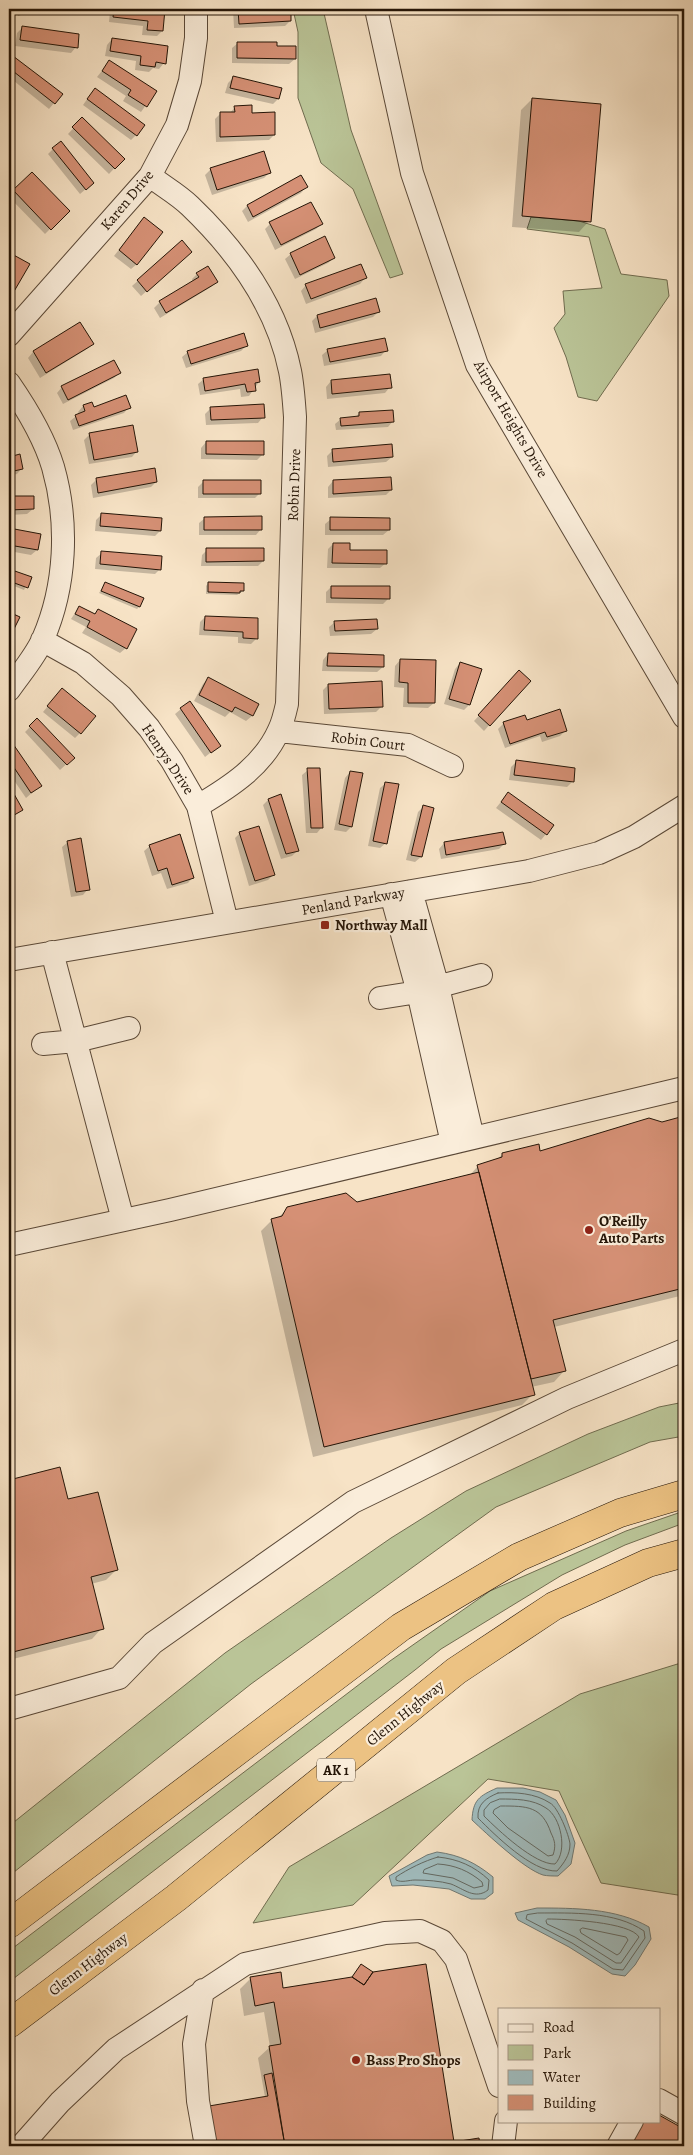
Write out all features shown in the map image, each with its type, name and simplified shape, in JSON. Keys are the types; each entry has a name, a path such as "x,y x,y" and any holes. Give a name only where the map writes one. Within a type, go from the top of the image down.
{"highway":[{"path":"9,1924 401,1627 519,1557 620,1513 684,1494"},
{"name":"Glenn Highway","path":"9,2024 176,1898 456,1671 554,1606 648,1563 684,1553"}],"street":[{"name":"Karen Drive","path":"9,335 150,176 176,125 190,81 196,38 196,9"},
{"name":"Airport Heights Drive","path":"376,9 412,173 477,365 684,717"},
{"name":"Robin Drive","path":"150,176 189,205 227,245 257,286 277,328 290,371 296,417 287,704 279,731 262,756 237,782 198,806"},
{"path":"9,383 40,434 53,467 60,503 64,540 61,577 54,607 42,640 9,690"},
{"name":"Henrys Drive","path":"42,640 83,663 121,696 167,754 198,806 227,922"},
{"name":"Robin Court","path":"279,731 408,744 452,766"},
{"name":"Penland Parkway","path":"9,960 529,871 599,852 634,838 684,806"},
{"path":"401,893 428,989 463,1140"},
{"path":"52,952 123,1220"},
{"path":"380,998 428,989 481,975"},
{"path":"43,1044 76,1042 129,1028"},
{"path":"9,1246 684,1088"},
{"path":"9,1709 119,1678 153,1644 353,1502 567,1398 684,1350"},
{"path":"21,2146 60,2102 116,2049 245,1964 385,1933 420,1931 442,1941 456,1959 498,2083"},
{"path":"203,1990 194,2044 198,2101 206,2146"},
{"path":"660,2101 684,2114"},
{"path":"503,2146 506,2122"},
{"path":"618,2146 631,2122"}],"green space":[{"path":"293,9 323,9 351,130 403,274 390,278 353,189 321,163 298,98 298,32"},
{"path":"531,217 579,221 605,229 621,274 667,280 669,296 597,401 578,397 566,357 554,328 565,314 563,291 602,288 589,237 527,229"},
{"path":"684,1402 684,1436 650,1442 496,1507 251,1684 9,1876 9,1826 225,1653 391,1538 466,1491 588,1434 659,1407"},
{"path":"684,1511 684,1523 625,1545 562,1575 441,1649 9,1982 9,1951 390,1661 490,1591 626,1531"},
{"path":"684,1662 684,1896 601,1883 559,1791 488,1779 353,1905 253,1923 289,1867 580,1694"}],"water":[{"path":"497,1788 523,1788 540,1792 556,1800 565,1815 575,1843 571,1864 558,1876 543,1875 526,1866 472,1820 474,1808 481,1796"},
{"path":"437,1852 460,1858 487,1872 493,1877 493,1893 485,1899 471,1899 449,1889 413,1885 392,1886 389,1876 427,1855"},
{"path":"537,1908 594,1910 623,1916 649,1927 651,1939 635,1965 625,1976 612,1974 569,1947 518,1920 515,1913"}],"building":[{"path":"114,9 165,9 163,31 147,30 148,21 113,17"},
{"path":"238,9 291,9 291,21 239,24"},
{"path":"22,26 79,34 78,48 20,40"},
{"path":"112,38 168,46 166,64 156,62 155,67 140,65 141,56 110,51"},
{"path":"237,42 277,42 277,46 296,46 296,59 237,58"},
{"path":"13,56 63,94 55,104 9,68 9,61"},
{"path":"109,60 157,91 147,107 128,95 131,90 102,71"},
{"path":"233,76 282,88 279,99 230,88"},
{"path":"95,88 145,125 137,136 87,99"},
{"path":"532,98 601,104 591,222 522,216"},
{"path":"252,105 252,113 275,112 275,135 220,137 220,112 235,112 234,106"},
{"path":"82,117 125,159 115,169 72,127"},
{"path":"61,141 94,183 86,190 52,148"},
{"path":"264,151 271,173 217,190 210,168"},
{"path":"32,172 70,211 51,230 13,190"},
{"path":"301,175 308,187 253,217 247,205"},
{"path":"311,202 323,224 281,245 269,222"},
{"path":"144,217 163,232 137,265 119,250"},
{"path":"325,236 335,258 300,275 290,253"},
{"path":"182,240 192,252 147,292 137,280"},
{"path":"10,253 30,264 9,300 9,256"},
{"path":"361,264 367,278 311,299 305,284"},
{"path":"208,266 218,282 166,313 159,301 199,277 196,273"},
{"path":"376,298 380,312 320,328 317,315"},
{"path":"80,322 94,344 46,373 33,351"},
{"path":"244,333 248,346 191,364 187,351"},
{"path":"385,338 388,351 330,362 327,349"},
{"path":"114,360 121,373 68,400 61,386"},
{"path":"258,369 260,382 255,383 256,391 247,392 245,384 205,391 203,378"},
{"path":"390,374 392,388 332,394 331,380"},
{"path":"126,395 131,408 79,426 75,415 85,411 83,405 92,402 94,407"},
{"path":"264,404 265,418 211,420 210,407"},
{"path":"393,410 394,422 341,426 340,418 359,416 359,412"},
{"path":"133,425 138,452 94,460 89,433"},
{"path":"206,441 264,441 264,455 206,454"},
{"path":"392,444 393,457 333,462 332,449"},
{"path":"20,454 23,469 9,472 9,457"},
{"path":"155,468 157,482 98,493 96,478"},
{"path":"391,477 392,490 333,494 333,480"},
{"path":"203,480 261,480 261,494 203,494"},
{"path":"9,496 34,496 34,509 9,510"},
{"path":"101,513 162,518 161,531 100,526"},
{"path":"262,516 262,530 204,530 204,517"},
{"path":"330,517 390,518 390,530 330,530"},
{"path":"9,528 41,534 38,550 9,545"},
{"path":"333,543 350,543 350,550 387,550 387,564 332,563"},
{"path":"206,548 264,548 264,561 206,562"},
{"path":"101,551 162,556 161,570 100,564"},
{"path":"9,569 32,577 28,588 9,581"},
{"path":"105,582 144,598 140,607 101,591"},
{"path":"208,582 244,583 244,591 240,591 240,593 208,592"},
{"path":"331,586 390,586 390,599 331,598"},
{"path":"79,606 95,614 98,609 137,629 127,649 87,627 90,621 75,614"},
{"path":"9,612 20,617 14,629 9,626"},
{"path":"205,616 258,618 258,639 243,638 243,632 204,630"},
{"path":"377,619 378,629 335,631 334,621"},
{"path":"328,653 384,655 384,667 327,666"},
{"path":"400,659 436,660 435,703 408,703 408,683 399,682"},
{"path":"460,662 482,669 470,705 449,699"},
{"path":"519,670 531,681 490,726 478,715"},
{"path":"208,677 259,704 253,716 235,707 232,712 199,695"},
{"path":"382,681 383,707 329,709 328,684"},
{"path":"62,688 96,716 81,734 47,706"},
{"path":"190,701 221,746 211,753 180,708"},
{"path":"560,709 567,731 547,737 545,732 510,744 503,722 525,715 527,720"},
{"path":"37,718 75,758 67,765 29,726"},
{"path":"11,741 42,786 31,793 9,760 9,742"},
{"path":"516,760 575,768 574,782 514,775"},
{"path":"307,768 320,768 323,828 311,828"},
{"path":"350,771 363,773 352,827 339,824"},
{"path":"385,782 399,784 387,844 373,841"},
{"path":"9,785 23,810 9,818"},
{"path":"508,792 554,825 547,835 501,802"},
{"path":"281,794 299,851 286,854 268,799"},
{"path":"423,805 434,808 422,857 411,855"},
{"path":"259,826 275,875 255,881 239,832"},
{"path":"503,832 506,844 446,855 444,842"},
{"path":"180,834 194,878 172,885 167,868 158,871 149,845"},
{"path":"81,838 90,890 76,892 67,841"},
{"name":"O'Reilly Auto Parts","path":"684,1116 684,1288 553,1320 566,1371 531,1379 477,1165 502,1157 502,1153 539,1144 540,1151 649,1118 662,1122"},
{"path":"479,1172 535,1395 324,1447 271,1219 282,1216 287,1207 346,1193 357,1202"},
{"path":"60,1467 68,1499 98,1492 118,1570 91,1577 104,1629 9,1653 9,1480"},
{"path":"361,1964 373,1972 364,1985 352,1977"},
{"name":"Bass Pro Shops","path":"426,1964 454,2142 479,2138 480,2146 285,2146 269,2046 281,2044 274,2002 255,2006 250,1977 281,1972 283,1988 352,1977 364,1985 373,1972"},
{"path":"272,2073 285,2146 216,2146 209,2106 268,2096 264,2075"},
{"path":"660,2116 684,2129 684,2146 626,2146 639,2122 660,2122"}],"place":[{"name":"Northway Mall","path":"325,925"},
{"name":"O'Reilly Auto Parts","path":"589,1230"},
{"name":"Bass Pro Shops","path":"356,2060"}]}
